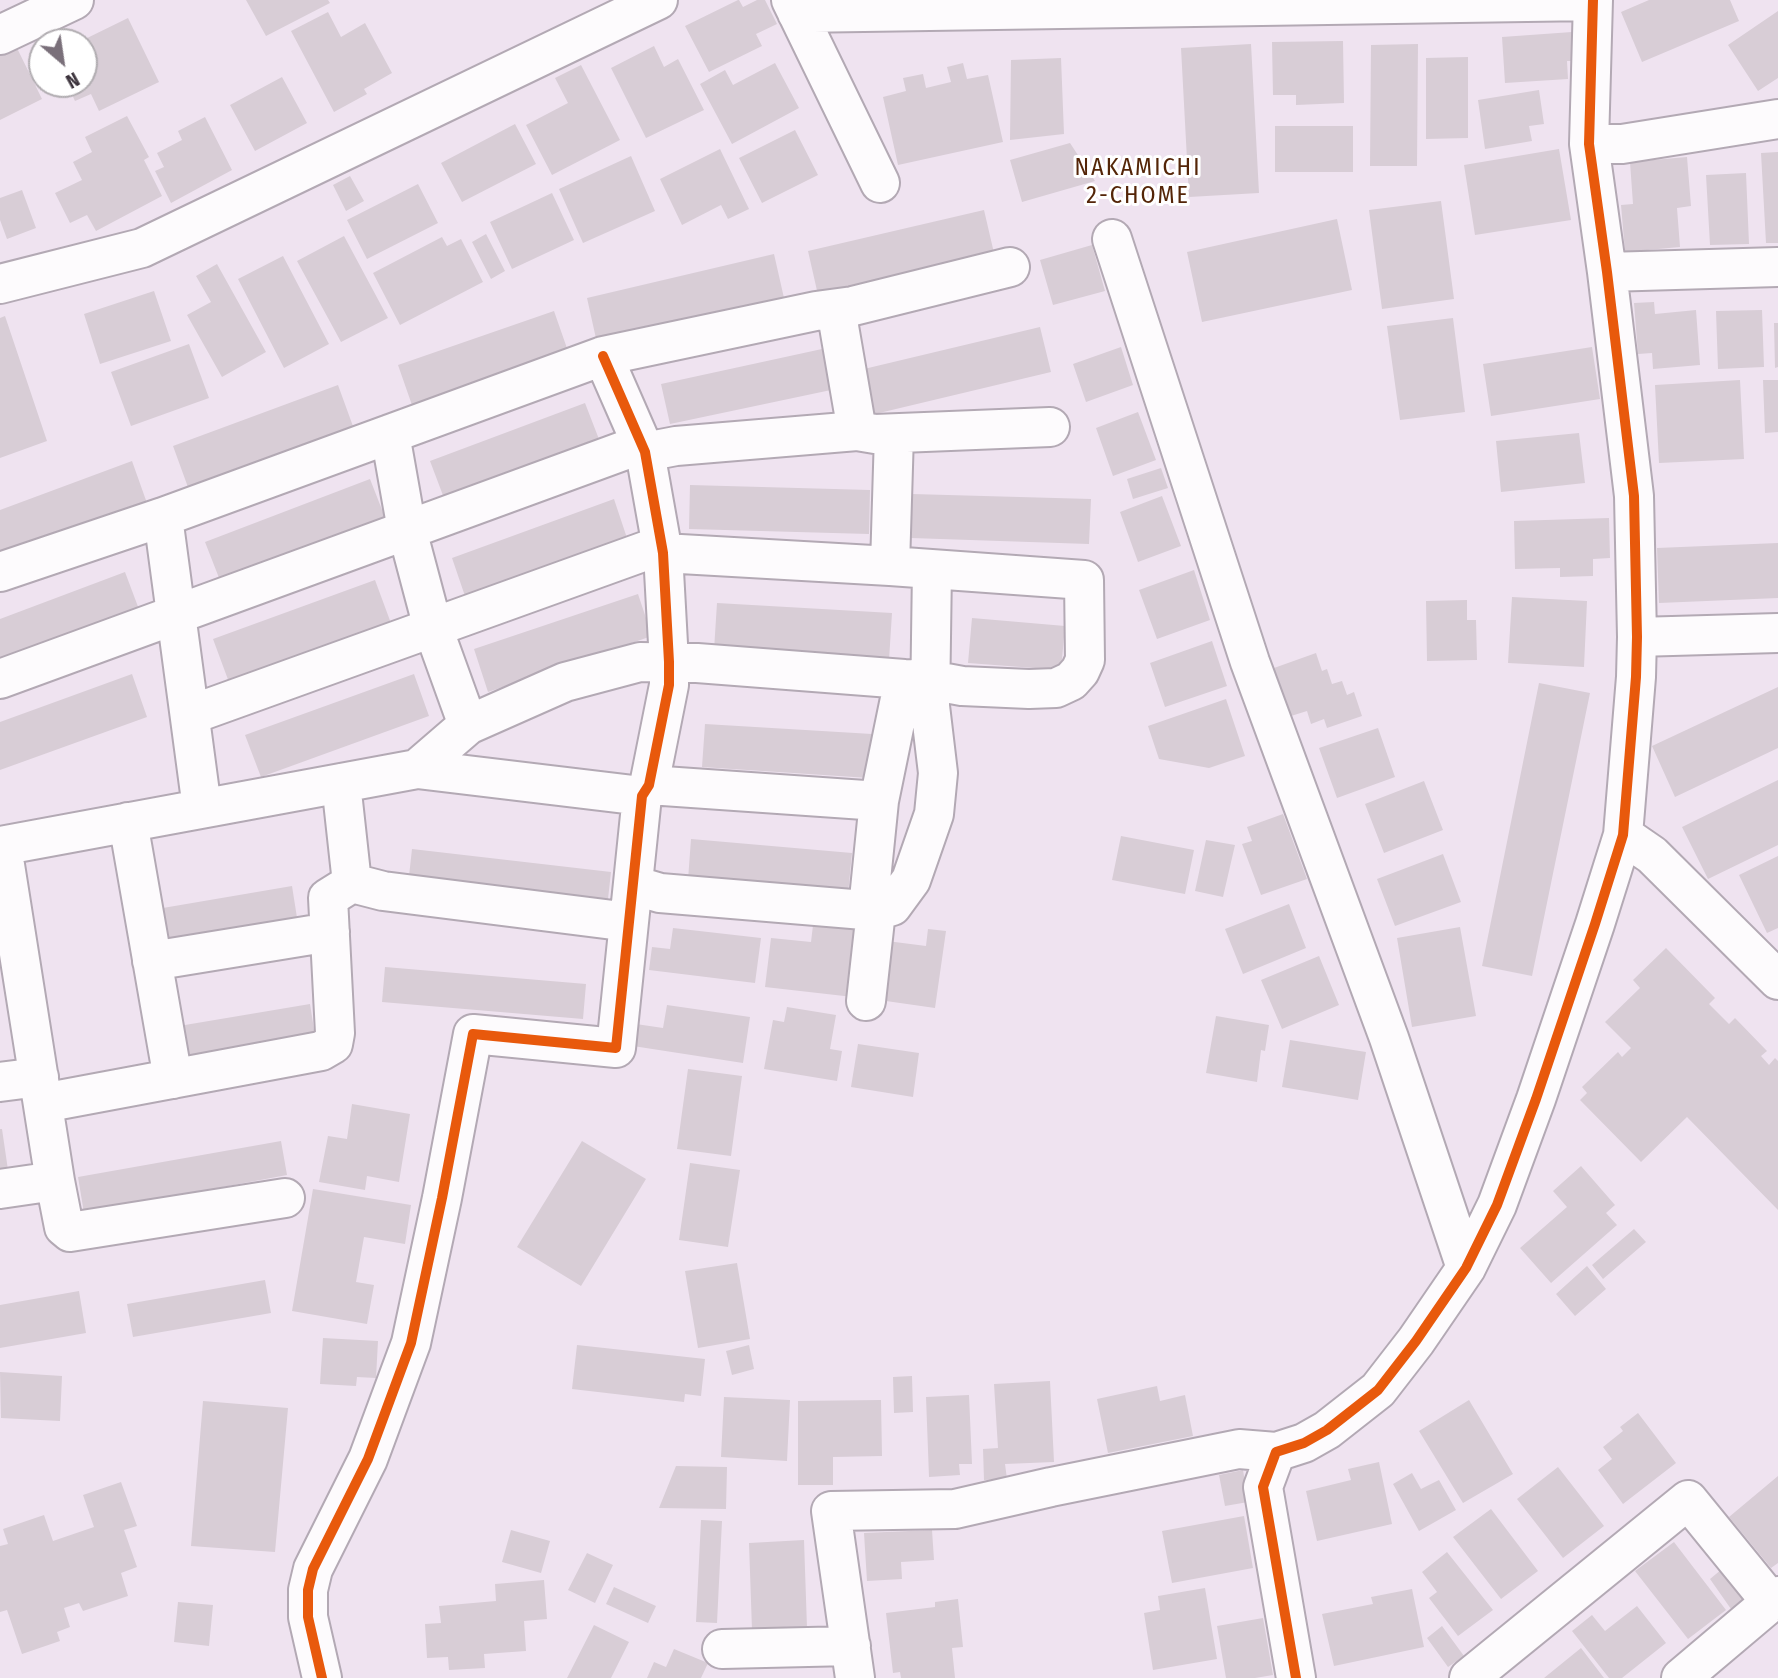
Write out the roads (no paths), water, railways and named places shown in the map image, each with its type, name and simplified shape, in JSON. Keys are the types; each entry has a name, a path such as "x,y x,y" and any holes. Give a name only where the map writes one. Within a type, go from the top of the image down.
{"street":[{"path":"0,35 74,0"},
{"path":"0,284 142,248 658,0"},
{"path":"722,1649 853,1662 831,1511 956,1509 1239,1449 1276,1452 1304,1443 1327,1430 1378,1390 1416,1341 1466,1268 1497,1205 1595,924 1623,835 1636,677 1633,496 1589,144 1593,1 794,6 880,183"},
{"path":"1589,144 1622,144 1778,119"},
{"path":"1112,239 1250,662 1389,1038 1466,1268"},
{"path":"0,572 163,517 603,356 816,311 853,306 1010,267"},
{"path":"1606,272 1778,267"},
{"path":"836,309 857,431"},
{"path":"322,1678 308,1618 313,1569 368,1459 411,1343 473,1034 616,1048 645,791 669,685 669,662 662,549 643,448 603,356"},
{"path":"0,679 407,530 643,448 857,431 894,434 1050,427"},
{"path":"390,434 407,530 433,628 468,725"},
{"path":"890,566 894,434"},
{"path":"163,517 202,808"},
{"path":"190,715 662,549 1084,580 1085,660 1071,681 1056,688 962,686 917,680 640,662 565,682 468,725 417,769"},
{"path":"866,1001 879,801 917,680 932,569"},
{"path":"1637,636 1778,633"},
{"path":"0,1082 41,1090 173,1079 321,1051 332,1044 335,1032 328,898 352,883 383,891 631,903 660,893 872,910 892,906 911,880 934,814 938,773 930,706 917,680"},
{"path":"285,1198 71,1232 64,1227 41,1090 11,973 1,846 417,769 645,791 879,801"},
{"path":"341,783 352,883"},
{"path":"128,822 173,1079"},
{"path":"1623,835 1652,855 1771,962"},
{"path":"152,961 330,932"},
{"path":"0,1189 55,1181"},
{"path":"1276,1452 1262,1488 1296,1678"},
{"path":"1469,1678 1688,1500 1774,1599 1681,1678"}],"district":[{"name":"NAKAMICHI 2-CHOME","path":"1138,182"}]}
